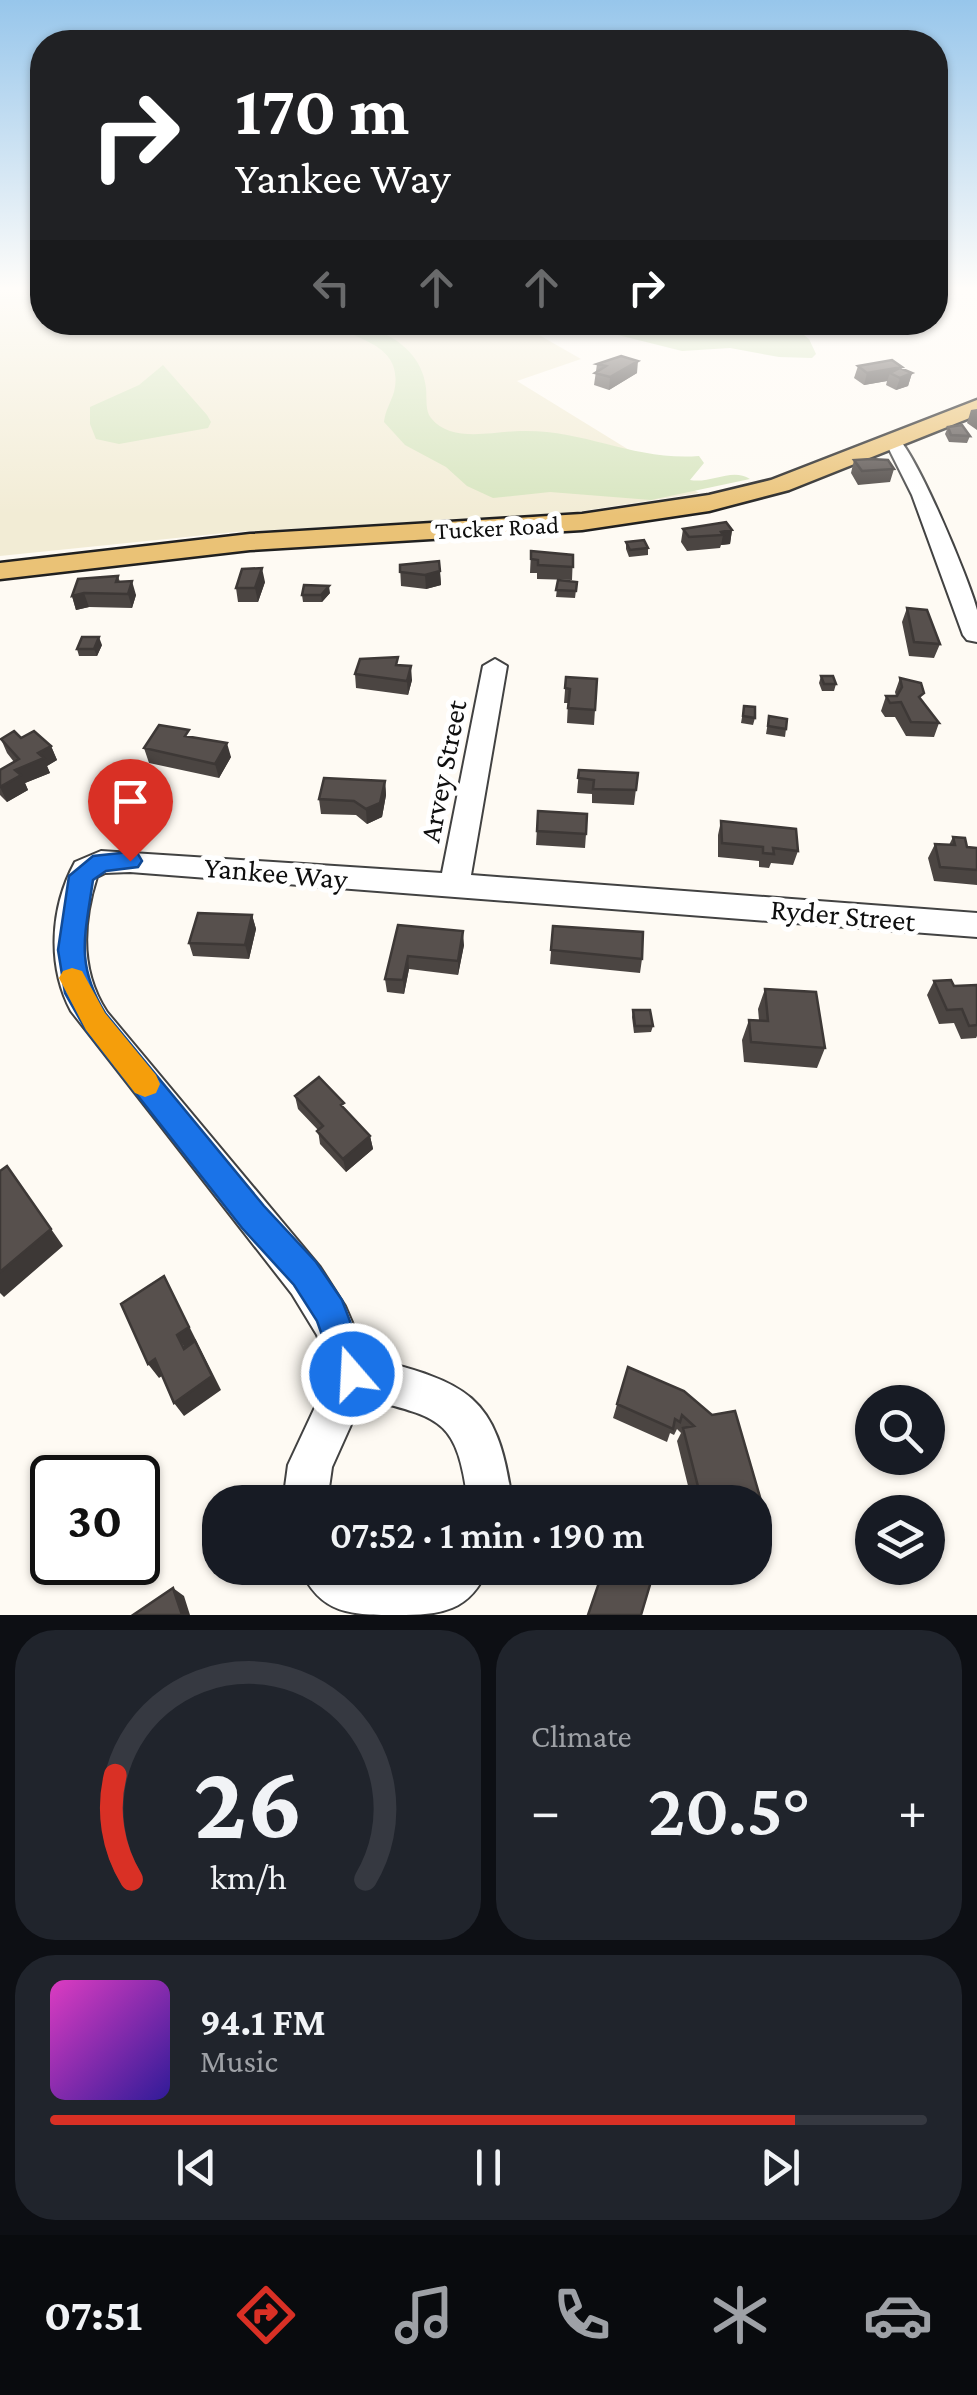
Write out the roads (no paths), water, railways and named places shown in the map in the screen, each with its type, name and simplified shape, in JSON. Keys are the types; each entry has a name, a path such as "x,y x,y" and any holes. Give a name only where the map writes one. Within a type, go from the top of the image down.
{"main road":[{"name":"Tucker Road","path":"0,571 266,541 533,526 647,513 762,491 977,407"}],"street":[{"path":"893,439 922,495 975,635"},
{"name":"Arvey Street","path":"454,888 496,666"},
{"name":"Yankee Way","path":"352,1374 330,1312 305,1274 253,1217 90,1014 70,969 78,888 84,870 111,860 708,904"},
{"name":"Ryder Street","path":"708,904 977,925"},
{"path":"307,1485 310,1465 352,1374 430,1394 458,1407 476,1430 488,1465 489,1485"},
{"path":"337,1585 369,1604 427,1596 447,1585"}]}
